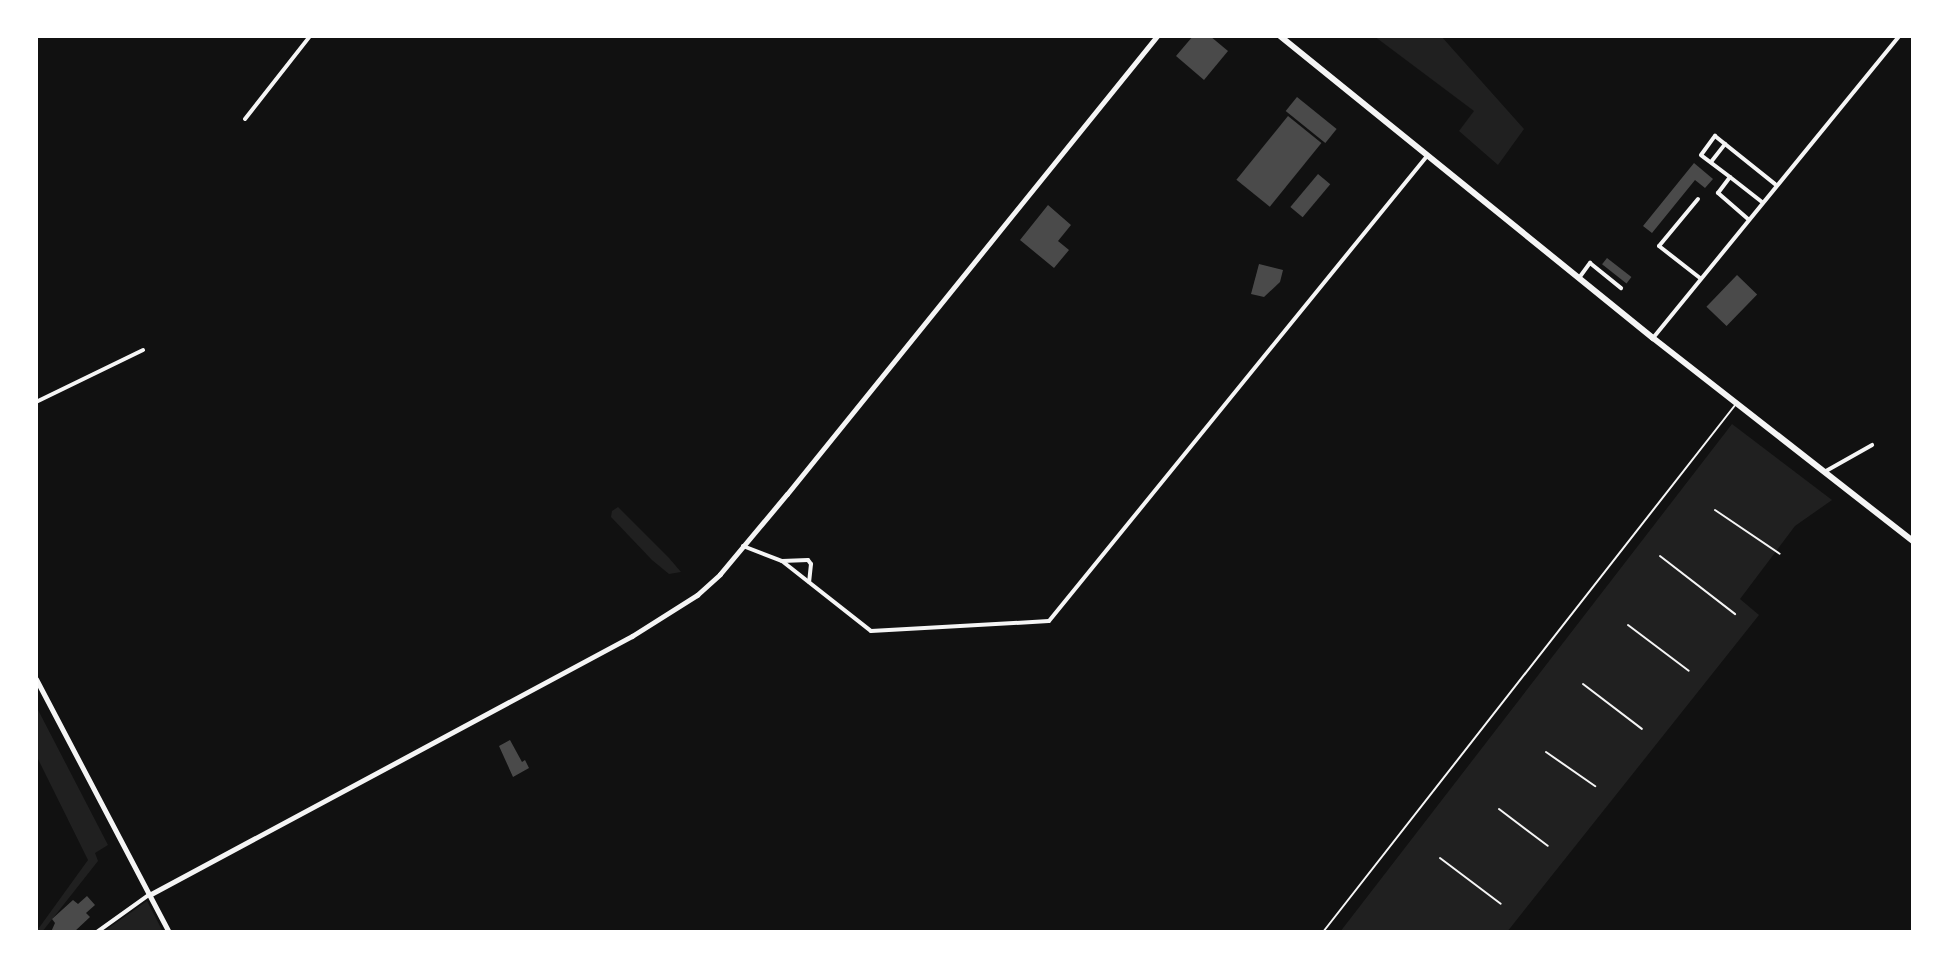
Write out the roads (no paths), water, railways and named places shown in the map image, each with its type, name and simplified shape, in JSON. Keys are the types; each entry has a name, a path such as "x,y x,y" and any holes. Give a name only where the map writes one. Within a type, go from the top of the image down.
{"highway":[{"path":"1280,36 1653,338 1913,541"}],"street":[{"path":"245,119 310,36"},
{"path":"97,932 151,894 664,618 720,574 1157,36"},
{"path":"1653,338 1899,36"},
{"path":"1762,202 1701,155 1715,136 1776,185"},
{"path":"1711,162 1725,144"},
{"path":"743,546 782,561 871,631 1049,621 1429,155"},
{"path":"1730,177 1718,193 1748,219"},
{"path":"1698,199 1659,246 1700,278"},
{"path":"1579,278 1590,263 1621,288"},
{"path":"36,402 143,350"},
{"path":"1825,472 1872,445"},
{"path":"782,561 808,560 811,564 809,582"},
{"path":"36,679 169,932"}],"lane":[{"path":"1323,932 1737,403"},
{"path":"1715,510 1780,554"},
{"path":"1660,556 1735,614"},
{"path":"1628,625 1689,671"},
{"path":"1583,684 1642,729"},
{"path":"1546,752 1595,786"},
{"path":"1499,809 1548,846"},
{"path":"1440,858 1501,904"}]}
